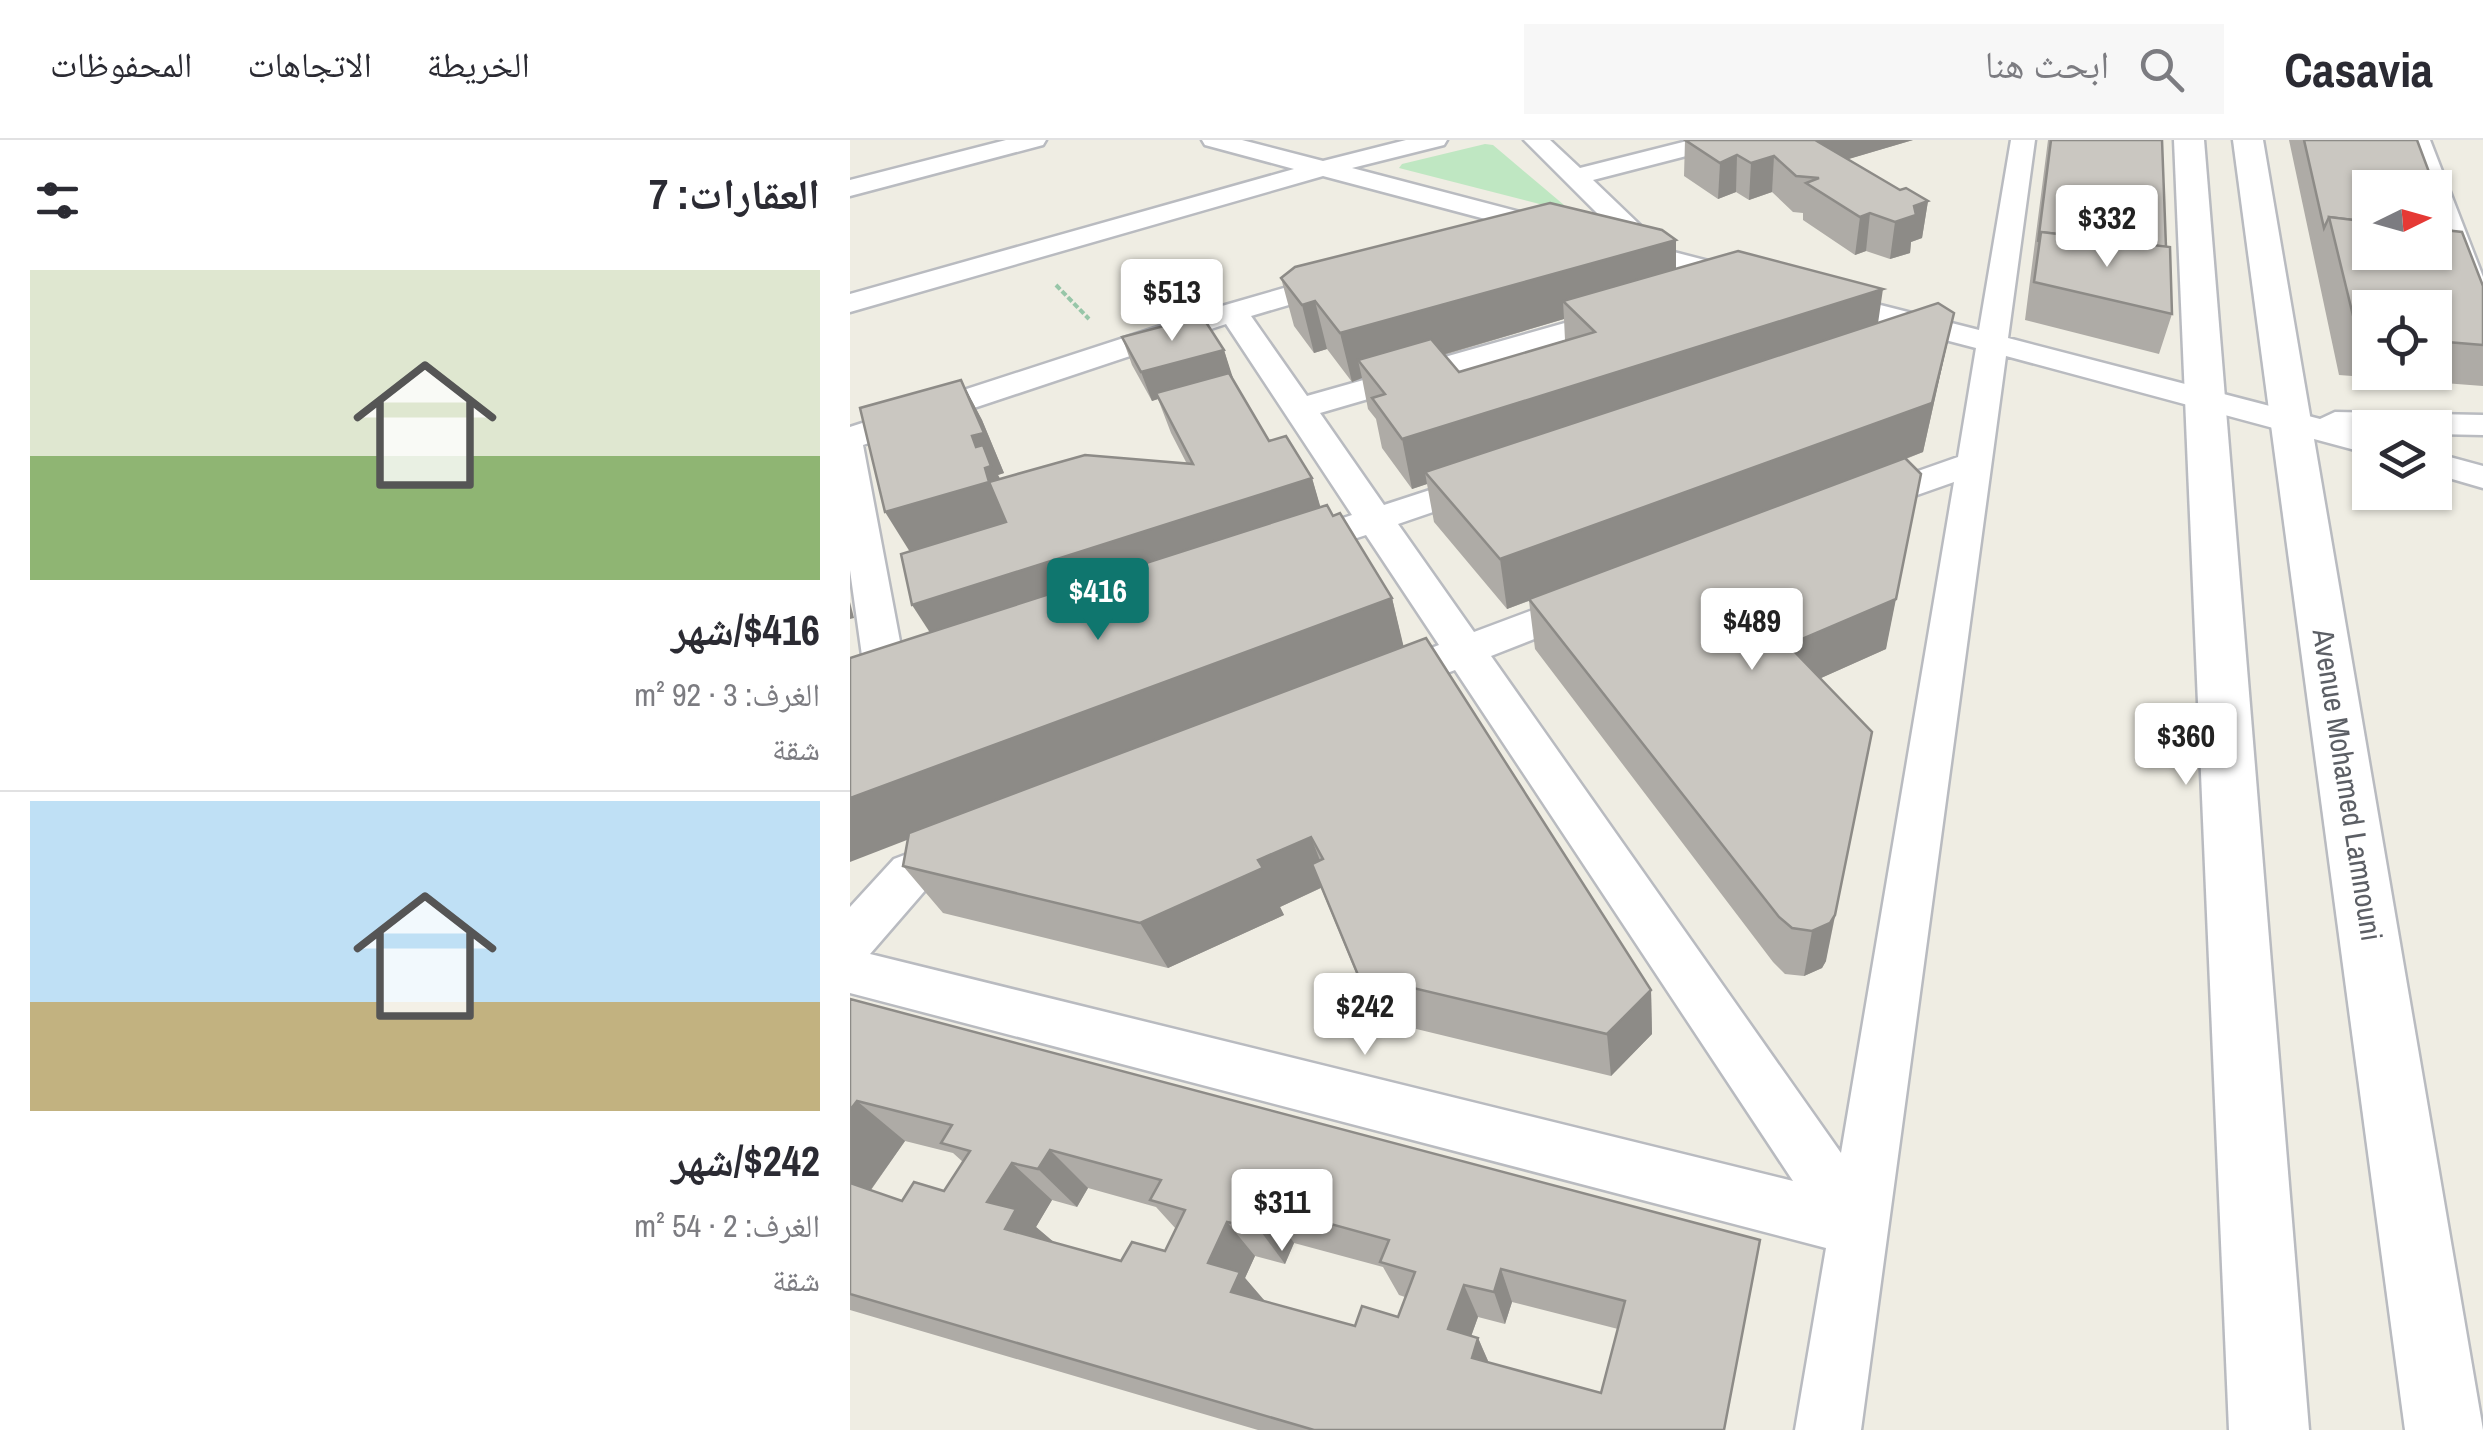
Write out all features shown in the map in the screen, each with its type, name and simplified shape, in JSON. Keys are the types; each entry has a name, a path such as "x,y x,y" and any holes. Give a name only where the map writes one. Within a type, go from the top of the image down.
{"street":[{"path":"850,188 1034,140"},
{"path":"1214,140 2352,439"},
{"path":"850,304 1324,168 1435,140"},
{"path":"1536,140 1656,255"},
{"path":"1576,177 1720,140"},
{"path":"1828,1430 2022,140"},
{"path":"2189,140 2269,1430"},
{"name":"Avenue Mohamed Lamnouni","path":"2248,140 2445,1430"},
{"path":"2418,140 2483,316"},
{"path":"1480,240 1537,224"},
{"path":"850,438 1232,312 1366,273"},
{"path":"1691,296 1747,280"},
{"path":"1299,409 1654,306"},
{"path":"1232,312 1858,1226"},
{"path":"1883,350 1940,330"},
{"path":"2291,421 2483,426"},
{"path":"850,450 886,684"},
{"path":"1828,516 1974,463"},
{"path":"2452,468 2483,477"},
{"path":"1262,558 1525,470"},
{"path":"1354,694 1628,590"},
{"path":"850,696 924,671"},
{"path":"850,941 911,873 1006,834"},
{"path":"850,971 1858,1226"}],"path":[{"path":"1026,253 1117,349"}],"green space":[{"path":"1493,145 1564,205 1555,208 1399,168 1402,164"}],"building":[{"path":"1685,140 1815,140 1900,190 1906,188 1928,201 1914,206 1916,215 1895,222 1870,213 1860,217 1806,183 1819,178 1796,176 1774,156 1751,163 1737,155 1720,163"},
{"path":"2051,140 2162,140 2166,247 2041,232 2038,242"},
{"path":"2304,140 2417,140 2428,170 2352,170 2352,220 2329,217 2324,228"},
{"path":"1550,203 1662,230 1676,240 1340,333 1315,301 1302,305 1281,278 1295,267"},
{"path":"2329,217 2352,220 2352,270 2452,270 2452,231 2462,232 2483,286 2483,345 2452,342 2452,290 2352,290 2352,311"},
{"path":"2041,232 2170,247 2172,314 2034,282"},
{"path":"1738,251 1883,289 1402,439 1372,398 1385,394 1358,360 1431,339 1459,372 1595,332 1563,301"},
{"path":"1938,303 1954,313 1932,403 1500,559 1425,472"},
{"path":"1202,316 1224,350 1141,372 1122,337"},
{"path":"1229,373 1269,441 1286,436 1312,478 912,605 901,554 1006,522 989,482 1085,455 1193,464 1156,393"},
{"path":"961,380 984,433 972,436 976,447 983,445 991,466 985,468 989,482 885,512 860,408"},
{"path":"1905,458 1921,474 1896,599 1788,645 1872,732 1835,915 1830,923 1812,931 1792,928 1779,917 1529,599"},
{"path":"1327,505 1333,516 1340,513 1392,598 850,798 850,658"},
{"path":"1426,638 1651,990 1607,1034 1358,975 1312,864 1323,859 1311,837 1258,860 1263,868 1140,923 903,866 909,833"},
{"path":"850,999 1760,1240 1724,1430 1314,1430 850,1294 850,1183 902,1201 914,1182 944,1191 970,1151 941,1143 952,1125 857,1101 850,1110","holes":["1050,1150 1161,1180 1150,1200 1185,1210 1165,1251 1132,1242 1121,1261 1005,1229 1016,1209 987,1202 1012,1163 1038,1169","1269,1207 1389,1240 1380,1262 1415,1272 1398,1317 1362,1306 1355,1326 1231,1292 1240,1272 1208,1263 1227,1222 1259,1229","1501,1269 1625,1301 1601,1393 1472,1358 1478,1338 1448,1329 1464,1285 1494,1292"]}]}
